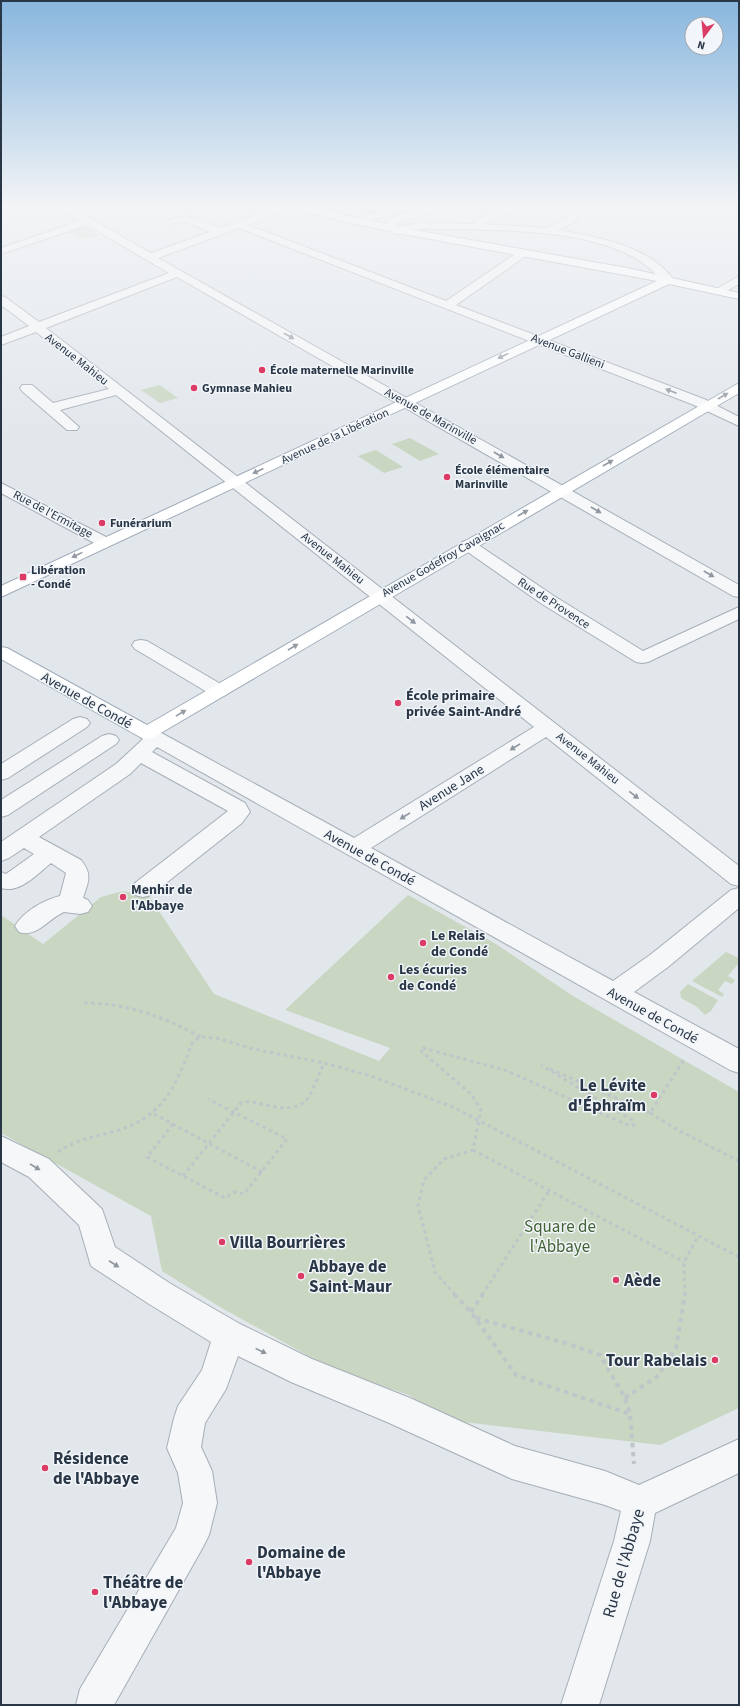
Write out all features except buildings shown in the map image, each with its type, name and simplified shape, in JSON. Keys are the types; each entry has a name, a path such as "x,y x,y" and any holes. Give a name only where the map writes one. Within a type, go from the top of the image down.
{"main road":[{"name":"Avenue de la Libération","path":"1,592 104,542 236,482 656,286"},
{"path":"694,286 739,296"},
{"name":"Avenue Godefroy Cavaignac","path":"146,743 219,691 468,544 739,387"},
{"name":"Avenue de Condé","path":"1,652 146,743"}],"street":[{"path":"1,341 145,286"},
{"name":"Avenue de Marinville","path":"200,286 739,592"},
{"name":"Avenue Gallieni","path":"397,286 707,406 739,422"},
{"path":"448,305 476,286"},
{"path":"719,291 728,286"},
{"name":"Avenue Mahieu","path":"1,299 739,878"},
{"path":"27,388 72,427"},
{"path":"51,408 118,391"},
{"name":"Rue de l'Ermitage","path":"1,487 104,542"},
{"name":"Rue de Provence","path":"468,544 548,600 642,658 739,612"},
{"path":"142,645 219,691"},
{"path":"1,773 80,723"},
{"name":"Avenue Jane","path":"354,848 548,727"},
{"path":"1,810 109,740"},
{"path":"1,853 123,769 146,743 238,808 239,812 234,818 143,889"},
{"name":"Avenue de Condé","path":"146,743 354,848 739,1062"},
{"path":"24,838 77,870 78,876 75,904 58,904 27,926"},
{"path":"1,880 7,882 12,881 50,853"},
{"path":"614,993 659,961 739,896"},
{"path":"1,1148 39,1168 92,1218 102,1256 160,1294 229,1336 302,1371 398,1410 512,1462 605,1488 640,1502"},
{"path":"94,1703 190,1535 200,1503 195,1471 184,1448 190,1418 215,1378 229,1336"},
{"name":"Rue de l'Abbaye","path":"580,1705 632,1541 640,1502 739,1456"}],"path":[{"path":"84,1003 115,1004 135,1009 179,1025 201,1037 217,1038 253,1049 324,1063 368,1075 453,1107 739,1257"},
{"path":"39,1168 68,1144 138,1123 154,1114 177,1082 193,1041 201,1037"},
{"path":"473,1150 479,1121 480,1105 457,1082 420,1051 421,1049 505,1070 630,1126 634,1125 632,1120 541,1065 650,1113 676,1129 739,1161"},
{"path":"650,1113 686,1056"},
{"path":"183,1176 241,1104 247,1101 289,1109 299,1106 306,1100 324,1063"},
{"path":"173,1124 147,1156 225,1198 231,1193 238,1191 244,1194 287,1139 208,1099"},
{"path":"154,1114 262,1172"},
{"path":"630,1414 516,1375 476,1318 435,1272 418,1206 424,1180 444,1159 473,1150 684,1262"},
{"path":"471,1312 549,1191"},
{"path":"625,1398 658,1376 676,1348 685,1299 684,1262 698,1236"},
{"path":"476,1318 569,1344 600,1355 625,1398 630,1414 634,1464"}],"green space":[{"path":"160,385 178,398 160,403 141,390"},
{"path":"410,438 439,454 420,461 392,444"},
{"path":"376,450 403,467 384,473 358,456"},
{"name":"Square de l'Abbaye","path":"123,891 149,896 214,994 379,1061 390,1048 285,1010 408,895 496,944 573,996 739,1092 739,1408 660,1445 446,1420 409,1395 332,1369 220,1307 162,1271 151,1216 1,1133 1,915 43,944 101,897"},
{"path":"726,952 739,958 739,966 737,965 728,976 735,980 732,984 725,981 718,990 724,994 722,997 692,981"},
{"path":"688,984 718,1000 711,1011 705,1015 697,1007 681,998 680,992"}],"place":[{"name":"École maternelle Marinville","path":"262,370"},
{"name":"Gymnase Mahieu","path":"194,388"},
{"name":"École élémentaire Marinville","path":"447,477"},
{"name":"Funérarium","path":"102,523"},
{"name":"Libération - Condé","path":"23,577"},
{"name":"École primaire privée Saint-André","path":"398,703"},
{"name":"Menhir de l'Abbaye","path":"123,897"},
{"name":"Le Relais de Condé","path":"423,943"},
{"name":"Les écuries de Condé","path":"391,977"},
{"name":"Le Lévite d'Éphraïm","path":"654,1095"},
{"name":"Villa Bourrières","path":"222,1242"},
{"name":"Abbaye de Saint-Maur","path":"301,1276"},
{"name":"Aède","path":"616,1280"},
{"name":"Tour Rabelais","path":"715,1360"},
{"name":"Résidence de l'Abbaye","path":"45,1468"},
{"name":"Domaine de l'Abbaye","path":"249,1562"},
{"name":"Théâtre de l'Abbaye","path":"95,1592"}]}
